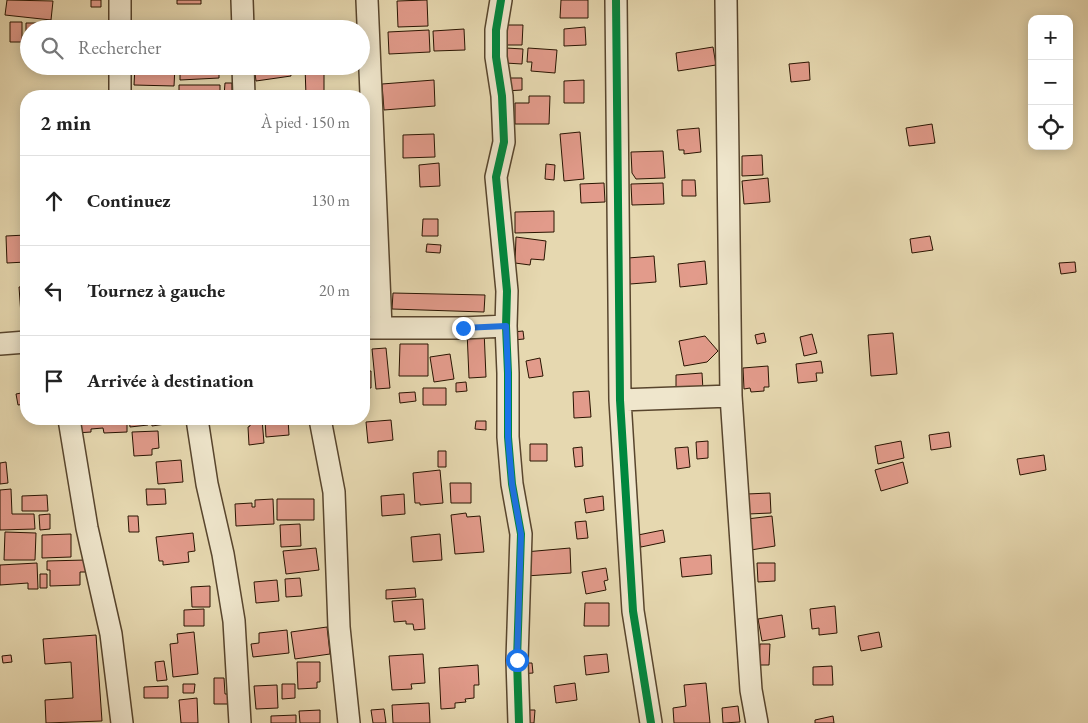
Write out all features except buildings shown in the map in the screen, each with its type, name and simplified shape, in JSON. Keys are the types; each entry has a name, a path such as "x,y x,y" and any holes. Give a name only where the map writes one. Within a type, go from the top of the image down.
{"street":[{"path":"120,0 120,20"},
{"path":"242,0 243,20"},
{"path":"368,0 368,20"},
{"path":"501,0 496,30 496,56 502,96 504,142 496,177 508,291 506,326 509,397 508,437 512,484 521,534 517,660 519,723"},
{"path":"616,0 620,400 634,611 651,723"},
{"path":"726,0 731,396 751,690 757,723"},
{"path":"120,75 120,90"},
{"path":"243,75 244,90"},
{"path":"369,75 369,90"},
{"path":"370,164 372,328 506,326"},
{"path":"0,344 20,342"},
{"path":"620,400 731,396"},
{"path":"70,425 87,528 111,634 122,723"},
{"path":"198,425 206,484 223,554 234,621 240,723"},
{"path":"321,425 334,492 339,627 349,723"}],"cycle path":[{"path":"501,0 496,30 496,57 502,96 504,142 496,177 507,291 508,437 512,484 521,534 517,660 519,723"},
{"path":"616,0 620,400 633,611 651,723"}],"route":[{"path":"463,328 506,326 509,405 508,437 512,484 521,534 517,660"}]}
